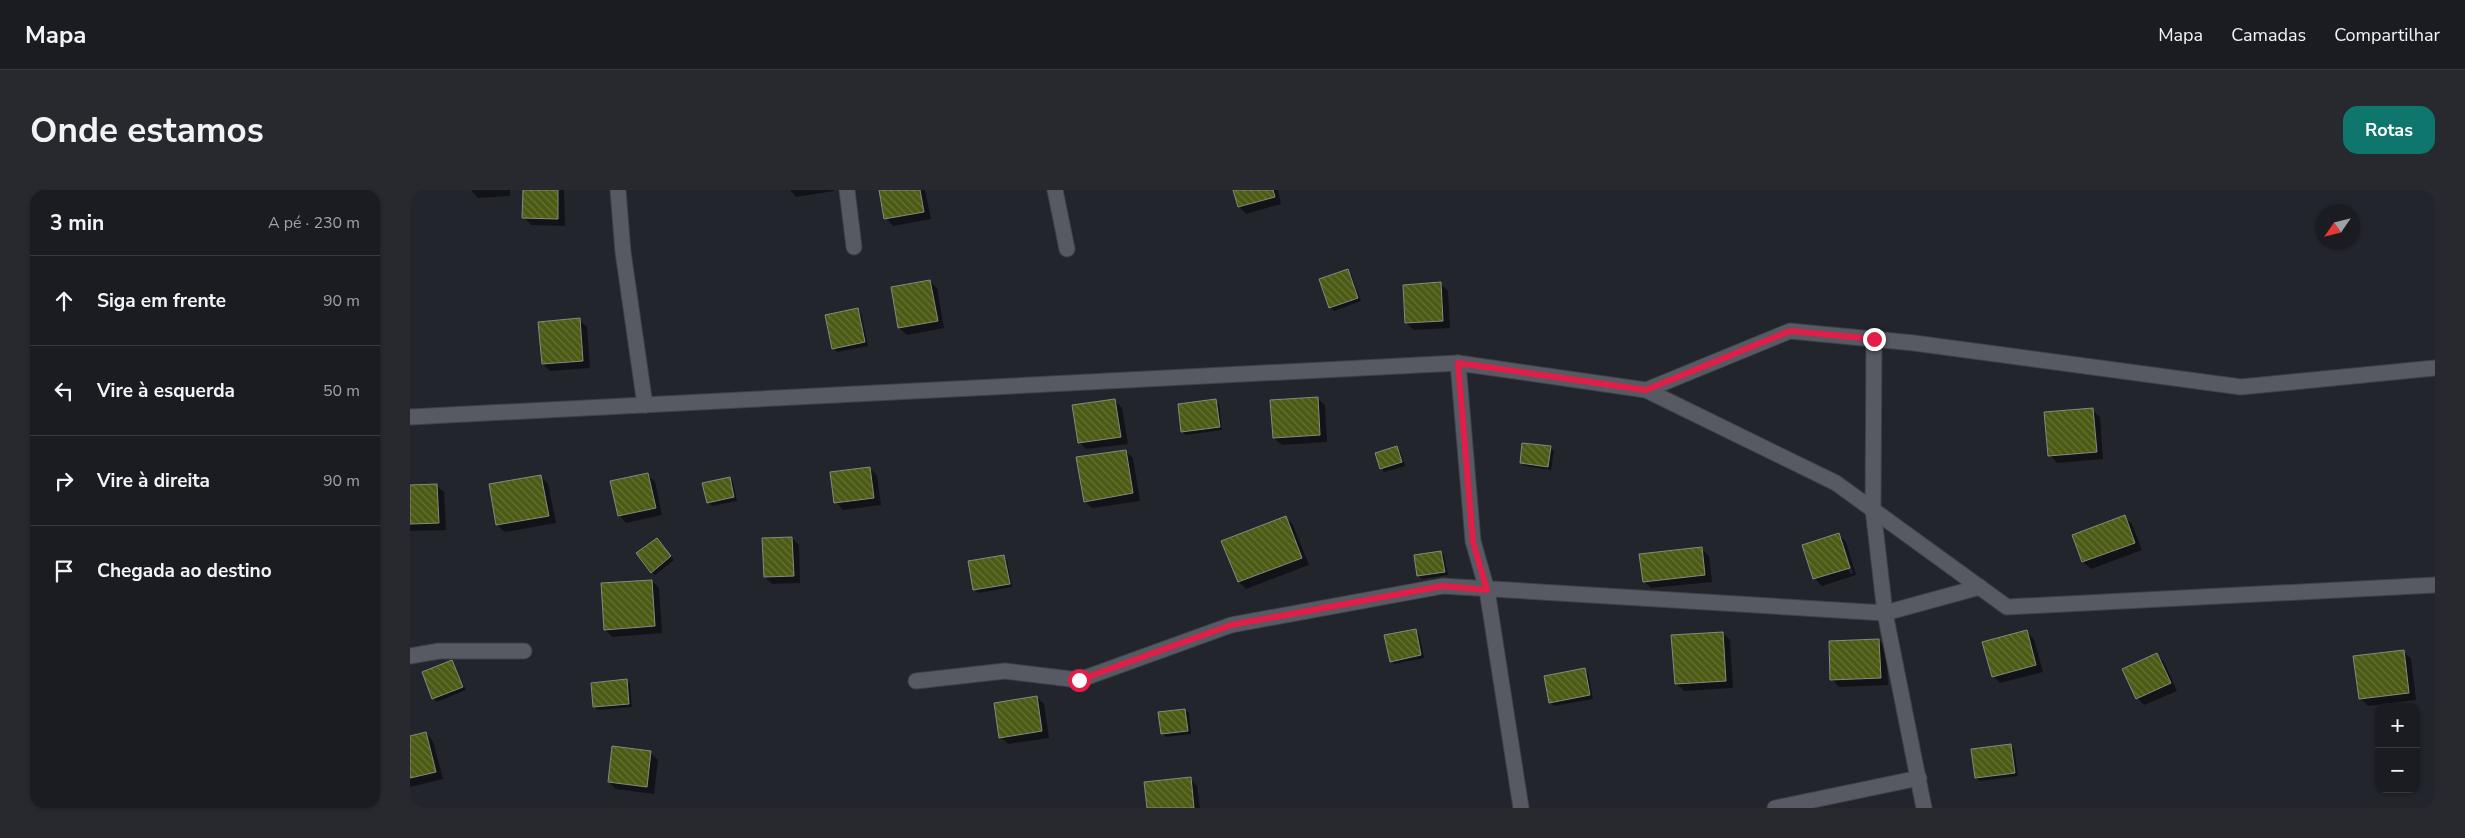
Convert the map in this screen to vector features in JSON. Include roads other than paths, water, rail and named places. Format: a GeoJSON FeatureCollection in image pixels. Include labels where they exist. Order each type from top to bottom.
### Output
{"type":"FeatureCollection","features":[{"type":"Feature","properties":{"kind":"street"},"geometry":{"type":"LineString","coordinates":[[618,190],[623,252],[645,405]]}},
{"type":"Feature","properties":{"kind":"street"},"geometry":{"type":"LineString","coordinates":[[847,190],[854,247]]}},
{"type":"Feature","properties":{"kind":"street"},"geometry":{"type":"LineString","coordinates":[[1055,190],[1067,249]]}},
{"type":"Feature","properties":{"kind":"street"},"geometry":{"type":"LineString","coordinates":[[1646,390],[1790,331],[1874,339],[2242,387],[2435,368]]}},
{"type":"Feature","properties":{"kind":"street"},"geometry":{"type":"LineString","coordinates":[[1874,339],[1872,509],[1885,613],[1924,808]]}},
{"type":"Feature","properties":{"kind":"street"},"geometry":{"type":"LineString","coordinates":[[1458,363],[1473,542],[1487,590],[1521,808]]}},
{"type":"Feature","properties":{"kind":"street"},"geometry":{"type":"LineString","coordinates":[[410,417],[1458,363],[1646,390],[1836,483],[2007,607],[2435,585]]}},
{"type":"Feature","properties":{"kind":"street"},"geometry":{"type":"LineString","coordinates":[[916,681],[1005,671],[1079,680],[1231,625],[1443,586],[1885,613],[1980,588]]}},
{"type":"Feature","properties":{"kind":"street"},"geometry":{"type":"LineString","coordinates":[[410,656],[439,651],[524,651]]}},
{"type":"Feature","properties":{"kind":"street"},"geometry":{"type":"LineString","coordinates":[[1775,808],[1919,778]]}}]}
